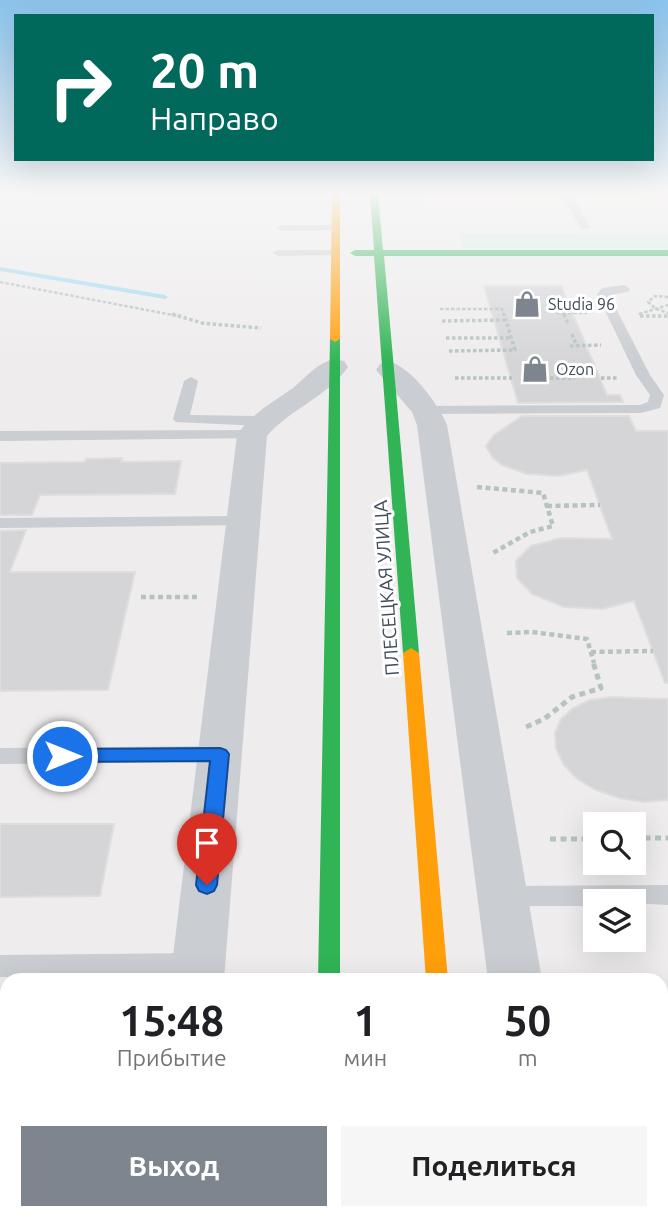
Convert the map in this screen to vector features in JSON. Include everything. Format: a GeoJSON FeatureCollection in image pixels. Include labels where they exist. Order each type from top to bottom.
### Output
{"type":"FeatureCollection","features":[{"type":"Feature","properties":{"kind":"main road"},"geometry":{"type":"LineString","coordinates":[[329,973],[335,253],[668,253]]}},
{"type":"Feature","properties":{"kind":"main road","name":"ПЛЕСЕЦКАЯ УЛИЦА"},"geometry":{"type":"LineString","coordinates":[[381,253],[436,973]]}},
{"type":"Feature","properties":{"kind":"street"},"geometry":{"type":"LineString","coordinates":[[198,972],[243,521],[258,428],[334,367]]}},
{"type":"Feature","properties":{"kind":"street"},"geometry":{"type":"LineString","coordinates":[[390,370],[426,410],[432,425],[514,973]]}},
{"type":"Feature","properties":{"kind":"lane"},"geometry":{"type":"LineString","coordinates":[[278,253],[335,253]]}},
{"type":"Feature","properties":{"kind":"lane"},"geometry":{"type":"LineString","coordinates":[[426,410],[641,409],[655,405],[657,395],[643,375],[603,294],[606,291],[624,289]]}},
{"type":"Feature","properties":{"kind":"lane"},"geometry":{"type":"LineString","coordinates":[[652,387],[668,379]]}},
{"type":"Feature","properties":{"kind":"lane"},"geometry":{"type":"LineString","coordinates":[[191,381],[181,419],[258,428]]}},
{"type":"Feature","properties":{"kind":"lane"},"geometry":{"type":"LineString","coordinates":[[0,436],[258,428]]}},
{"type":"Feature","properties":{"kind":"lane"},"geometry":{"type":"LineString","coordinates":[[0,523],[243,521]]}},
{"type":"Feature","properties":{"kind":"lane"},"geometry":{"type":"LineString","coordinates":[[0,756],[220,754]]}},
{"type":"Feature","properties":{"kind":"lane"},"geometry":{"type":"LineString","coordinates":[[502,896],[668,895]]}},
{"type":"Feature","properties":{"kind":"lane"},"geometry":{"type":"LineString","coordinates":[[0,965],[198,972]]}},
{"type":"Feature","properties":{"kind":"path"},"geometry":{"type":"LineString","coordinates":[[0,282],[157,310],[202,323],[261,328]]}},
{"type":"Feature","properties":{"kind":"path"},"geometry":{"type":"LineString","coordinates":[[668,297],[650,298],[648,302],[656,309],[668,313]]}},
{"type":"Feature","properties":{"kind":"path"},"geometry":{"type":"LineString","coordinates":[[632,316],[668,305]]}},
{"type":"Feature","properties":{"kind":"path"},"geometry":{"type":"LineString","coordinates":[[440,309],[502,309],[515,350],[449,351]]}},
{"type":"Feature","properties":{"kind":"path"},"geometry":{"type":"LineString","coordinates":[[557,313],[599,313]]}},
{"type":"Feature","properties":{"kind":"path"},"geometry":{"type":"LineString","coordinates":[[563,313],[568,324]]}},
{"type":"Feature","properties":{"kind":"path"},"geometry":{"type":"LineString","coordinates":[[442,321],[506,320]]}},
{"type":"Feature","properties":{"kind":"path"},"geometry":{"type":"LineString","coordinates":[[572,334],[577,345]]}},
{"type":"Feature","properties":{"kind":"path"},"geometry":{"type":"LineString","coordinates":[[446,338],[511,338]]}},
{"type":"Feature","properties":{"kind":"path"},"geometry":{"type":"LineString","coordinates":[[570,345],[602,345]]}},
{"type":"Feature","properties":{"kind":"path"},"geometry":{"type":"LineString","coordinates":[[455,378],[512,378]]}},
{"type":"Feature","properties":{"kind":"path"},"geometry":{"type":"LineString","coordinates":[[538,378],[575,378]]}},
{"type":"Feature","properties":{"kind":"path"},"geometry":{"type":"LineString","coordinates":[[477,487],[543,493],[553,526],[530,532],[491,554]]}},
{"type":"Feature","properties":{"kind":"path"},"geometry":{"type":"LineString","coordinates":[[547,506],[600,505]]}},
{"type":"Feature","properties":{"kind":"path"},"geometry":{"type":"LineString","coordinates":[[141,597],[204,597]]}},
{"type":"Feature","properties":{"kind":"path"},"geometry":{"type":"LineString","coordinates":[[507,632],[532,632],[587,639],[601,688],[569,698],[545,720],[526,727]]}},
{"type":"Feature","properties":{"kind":"path"},"geometry":{"type":"LineString","coordinates":[[591,652],[653,651]]}},
{"type":"Feature","properties":{"kind":"path"},"geometry":{"type":"LineString","coordinates":[[646,838],[668,838]]}},
{"type":"Feature","properties":{"kind":"path"},"geometry":{"type":"LineString","coordinates":[[550,839],[583,839]]}},
{"type":"Feature","properties":{"kind":"building"},"geometry":{"type":"Polygon","coordinates":[[[484,286],[561,286],[607,395],[620,395],[623,402],[518,403],[484,286]]]}},
{"type":"Feature","properties":{"kind":"building"},"geometry":{"type":"Polygon","coordinates":[[[522,416],[629,416],[636,431],[668,431],[668,683],[665,683],[634,601],[602,609],[564,607],[532,594],[517,578],[516,561],[531,546],[561,538],[612,539],[587,470],[559,476],[527,474],[502,465],[493,458],[486,446],[494,435],[522,416]]]}},
{"type":"Feature","properties":{"kind":"building"},"geometry":{"type":"Polygon","coordinates":[[[122,458],[121,462],[181,461],[175,494],[40,495],[32,515],[0,515],[0,463],[85,462],[86,459],[122,458]]]}},
{"type":"Feature","properties":{"kind":"building"},"geometry":{"type":"Polygon","coordinates":[[[26,530],[10,572],[135,572],[108,690],[0,691],[0,531],[26,530]]]}},
{"type":"Feature","properties":{"kind":"building"},"geometry":{"type":"Polygon","coordinates":[[[610,697],[668,699],[668,800],[644,802],[619,798],[596,790],[577,779],[563,764],[556,748],[555,733],[561,719],[573,708],[590,700],[610,697]]]}},
{"type":"Feature","properties":{"kind":"building"},"geometry":{"type":"Polygon","coordinates":[[[0,824],[114,824],[100,896],[0,897],[0,824]]]}},
{"type":"Feature","properties":{"kind":"waterway"},"geometry":{"type":"LineString","coordinates":[[0,269],[165,297]]}},
{"type":"Feature","properties":{"kind":"traffic: fast"},"geometry":{"type":"LineString","coordinates":[[379,251],[411,653]]}},
{"type":"Feature","properties":{"kind":"traffic: fast"},"geometry":{"type":"LineString","coordinates":[[355,253],[668,253]]}},
{"type":"Feature","properties":{"kind":"traffic: fast"},"geometry":{"type":"LineString","coordinates":[[329,973],[335,339]]}},
{"type":"Feature","properties":{"kind":"traffic: slow"},"geometry":{"type":"LineString","coordinates":[[335,339],[336,251]]}},
{"type":"Feature","properties":{"kind":"traffic: slow"},"geometry":{"type":"LineString","coordinates":[[411,653],[436,973]]}},
{"type":"Feature","properties":{"kind":"place","name":"Studia 96"},"geometry":{"type":"Point","coordinates":[527,304]}},
{"type":"Feature","properties":{"kind":"place","name":"Ozon"},"geometry":{"type":"Point","coordinates":[535,369]}},
{"type":"Feature","properties":{"kind":"route"},"geometry":{"type":"LineString","coordinates":[[62,756],[220,754],[207,885]]}}]}
